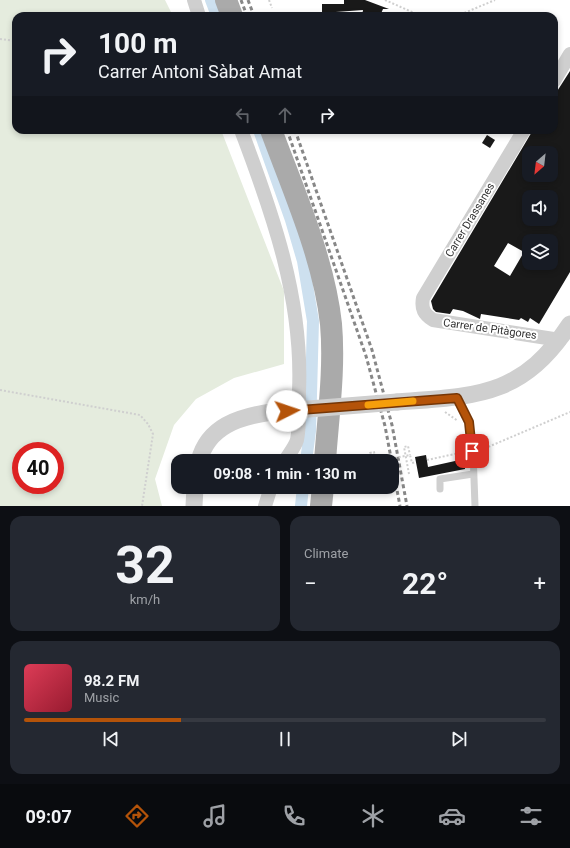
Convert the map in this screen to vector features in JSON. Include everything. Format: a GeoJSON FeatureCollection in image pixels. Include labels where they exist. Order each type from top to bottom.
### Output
{"type":"FeatureCollection","features":[{"type":"Feature","properties":{"kind":"main road"},"geometry":{"type":"LineString","coordinates":[[226,0],[230,12]]}},
{"type":"Feature","properties":{"kind":"main road"},"geometry":{"type":"LineString","coordinates":[[272,134],[316,254],[329,311],[331,350],[325,454]]}},
{"type":"Feature","properties":{"kind":"main road"},"geometry":{"type":"LineString","coordinates":[[321,506],[322,494]]}},
{"type":"Feature","properties":{"kind":"street"},"geometry":{"type":"LineString","coordinates":[[194,0],[198,12]]}},
{"type":"Feature","properties":{"kind":"street"},"geometry":{"type":"LineString","coordinates":[[558,74],[570,54]]}},
{"type":"Feature","properties":{"kind":"street"},"geometry":{"type":"LineString","coordinates":[[242,134],[282,249],[297,326],[300,363],[296,440],[289,454]]}},
{"type":"Feature","properties":{"kind":"street","name":"Carrer Drassanes"},"geometry":{"type":"LineString","coordinates":[[423,312],[423,298],[522,134]]}},
{"type":"Feature","properties":{"kind":"street","name":"Carrer de Pitàgores"},"geometry":{"type":"LineString","coordinates":[[423,312],[433,320],[442,323],[560,340]]}},
{"type":"Feature","properties":{"kind":"street"},"geometry":{"type":"LineString","coordinates":[[202,454],[210,438],[223,426],[242,418],[271,412],[457,398],[502,387],[525,374],[548,355],[570,324]]}},
{"type":"Feature","properties":{"kind":"street"},"geometry":{"type":"LineString","coordinates":[[194,506],[195,494]]}},
{"type":"Feature","properties":{"kind":"street"},"geometry":{"type":"LineString","coordinates":[[264,506],[268,494]]}},
{"type":"Feature","properties":{"kind":"lane"},"geometry":{"type":"LineString","coordinates":[[457,398],[469,422],[475,506]]}},
{"type":"Feature","properties":{"kind":"lane"},"geometry":{"type":"LineString","coordinates":[[440,489],[440,478],[473,474]]}},
{"type":"Feature","properties":{"kind":"path"},"geometry":{"type":"LineString","coordinates":[[269,0],[272,8]]}},
{"type":"Feature","properties":{"kind":"path"},"geometry":{"type":"LineString","coordinates":[[385,0],[412,12]]}},
{"type":"Feature","properties":{"kind":"path"},"geometry":{"type":"LineString","coordinates":[[466,12],[495,0]]}},
{"type":"Feature","properties":{"kind":"path"},"geometry":{"type":"LineString","coordinates":[[0,39],[12,40]]}},
{"type":"Feature","properties":{"kind":"path"},"geometry":{"type":"LineString","coordinates":[[0,390],[140,415],[148,424],[153,434],[142,506]]}},
{"type":"Feature","properties":{"kind":"path"},"geometry":{"type":"LineString","coordinates":[[438,410],[454,417],[460,425]]}},
{"type":"Feature","properties":{"kind":"path"},"geometry":{"type":"LineString","coordinates":[[480,450],[570,412]]}},
{"type":"Feature","properties":{"kind":"path"},"geometry":{"type":"LineString","coordinates":[[427,460],[465,451],[464,445]]}},
{"type":"Feature","properties":{"kind":"path"},"geometry":{"type":"LineString","coordinates":[[409,474],[404,446],[408,446],[412,463],[416,462]]}},
{"type":"Feature","properties":{"kind":"path"},"geometry":{"type":"LineString","coordinates":[[399,457],[410,455]]}},
{"type":"Feature","properties":{"kind":"shaded area"},"geometry":{"type":"Polygon","coordinates":[[[0,0],[165,0],[171,12],[12,12],[12,134],[223,134],[284,291],[284,364],[234,378],[196,399],[174,425],[155,479],[162,506],[0,506],[0,0]]]}},
{"type":"Feature","properties":{"kind":"building"},"geometry":{"type":"Polygon","coordinates":[[[344,0],[365,0],[389,9],[383,9],[382,12],[363,12],[363,10],[322,12],[322,4],[344,4],[344,0]]]}},
{"type":"Feature","properties":{"kind":"building"},"geometry":{"type":"Polygon","coordinates":[[[570,71],[570,272],[539,324],[530,318],[528,322],[521,318],[519,320],[481,314],[480,319],[463,311],[453,309],[450,314],[436,312],[433,309],[431,301],[522,148],[522,182],[558,182],[558,146],[523,146],[531,134],[558,134],[558,90],[570,71]]]}},
{"type":"Feature","properties":{"kind":"building"},"geometry":{"type":"Polygon","coordinates":[[[487,135],[495,140],[490,148],[482,143],[487,135]]]}},
{"type":"Feature","properties":{"kind":"building"},"geometry":{"type":"Polygon","coordinates":[[[426,455],[428,467],[464,459],[465,469],[419,478],[415,457],[426,455]]]}},
{"type":"Feature","properties":{"kind":"waterway"},"geometry":{"type":"LineString","coordinates":[[211,0],[216,12]]}},
{"type":"Feature","properties":{"kind":"waterway"},"geometry":{"type":"LineString","coordinates":[[260,134],[291,220],[303,261],[313,321],[310,431],[307,454]]}},
{"type":"Feature","properties":{"kind":"waterway"},"geometry":{"type":"LineString","coordinates":[[301,506],[302,494]]}},
{"type":"Feature","properties":{"kind":"railway"},"geometry":{"type":"LineString","coordinates":[[241,0],[246,12]]}},
{"type":"Feature","properties":{"kind":"railway"},"geometry":{"type":"LineString","coordinates":[[248,0],[252,12]]}},
{"type":"Feature","properties":{"kind":"railway"},"geometry":{"type":"LineString","coordinates":[[288,134],[366,356],[385,426],[400,506]]}},
{"type":"Feature","properties":{"kind":"railway"},"geometry":{"type":"LineString","coordinates":[[296,134],[372,350],[392,425],[407,506]]}},
{"type":"Feature","properties":{"kind":"slow traffic"},"geometry":{"type":"LineString","coordinates":[[368,405],[413,401]]}},
{"type":"Feature","properties":{"kind":"route"},"geometry":{"type":"LineString","coordinates":[[287,411],[457,398],[469,422],[472,451]]}}]}
